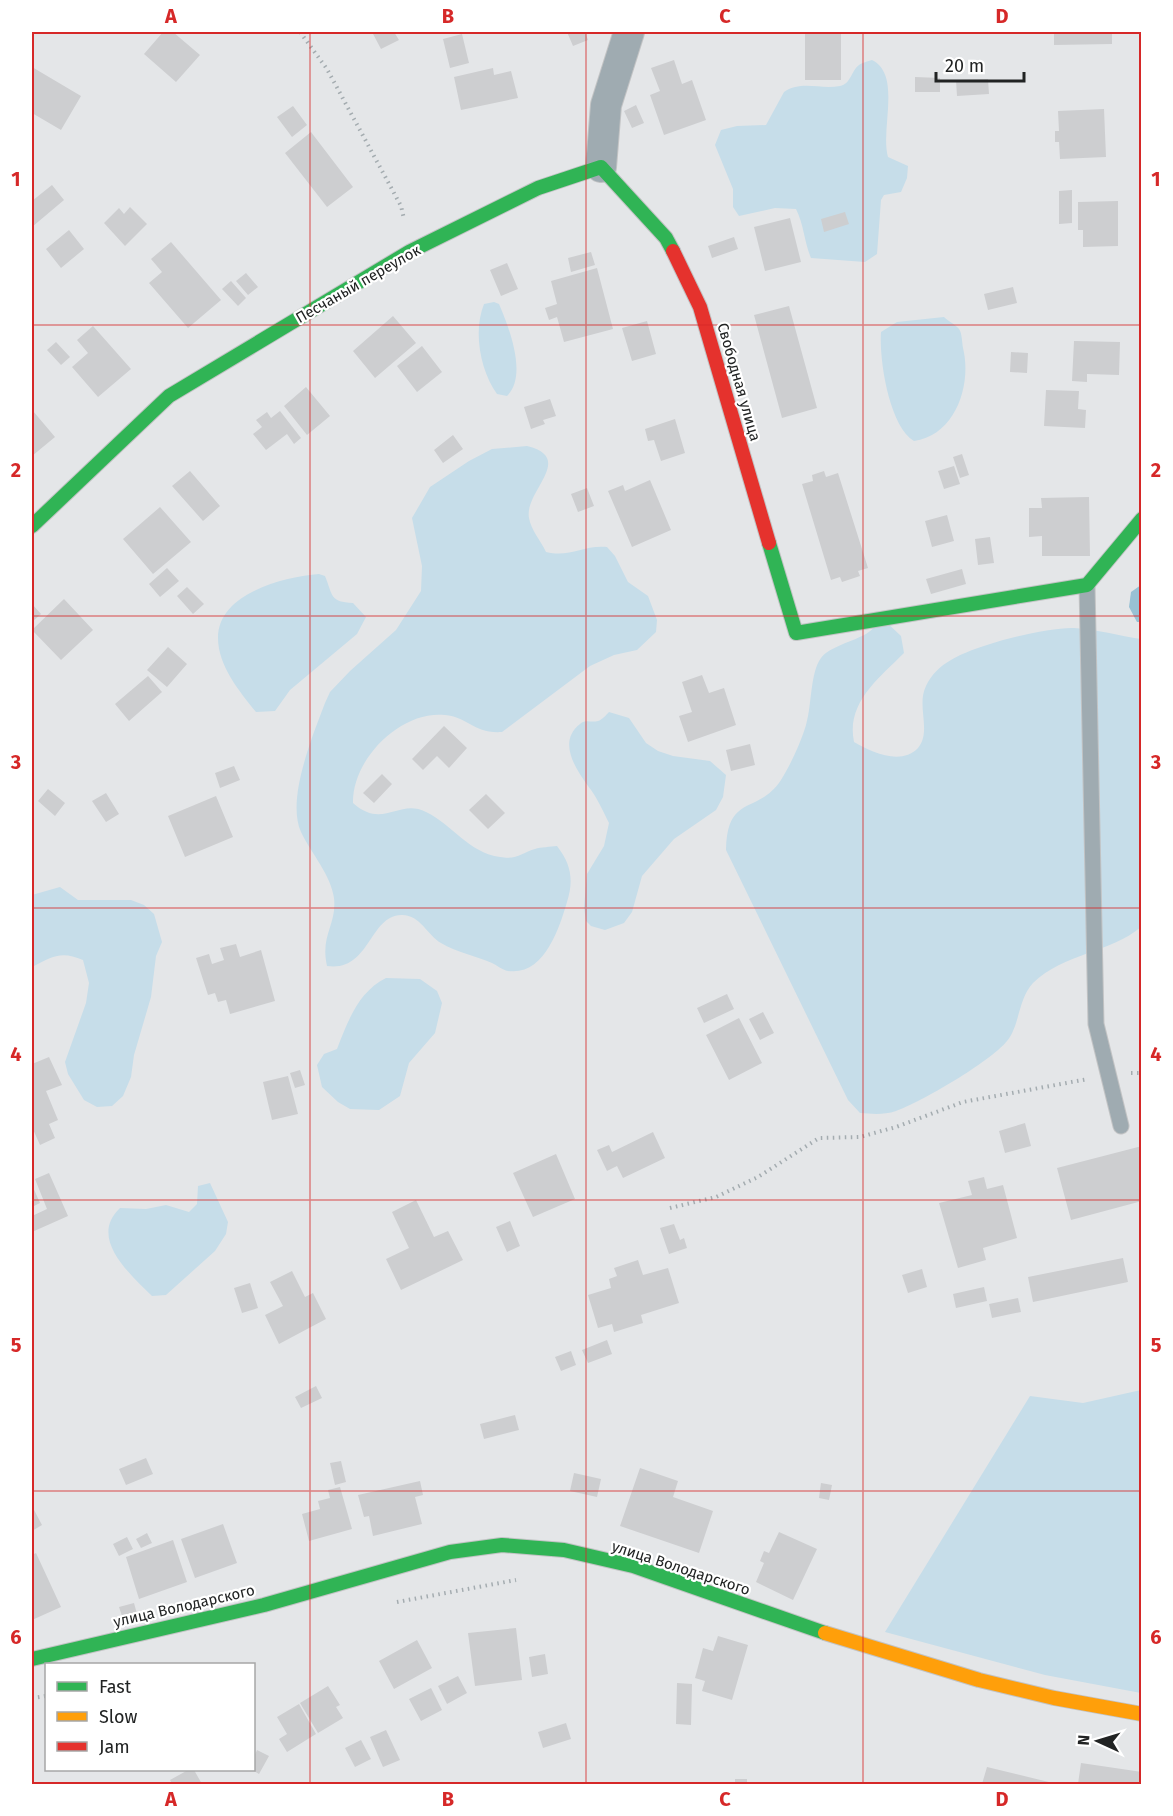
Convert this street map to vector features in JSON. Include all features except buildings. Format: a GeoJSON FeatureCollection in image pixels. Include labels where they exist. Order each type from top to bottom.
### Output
{"type":"FeatureCollection","features":[{"type":"Feature","properties":{"kind":"street"},"geometry":{"type":"LineString","coordinates":[[601,167],[606,105],[629,32]]}},
{"type":"Feature","properties":{"kind":"street","name":"Песчаный переулок"},"geometry":{"type":"LineString","coordinates":[[32,526],[169,396],[409,252],[538,188],[601,167]]}},
{"type":"Feature","properties":{"kind":"street","name":"Свободная улица"},"geometry":{"type":"LineString","coordinates":[[601,167],[666,238],[700,307],[795,633],[1087,585]]}},
{"type":"Feature","properties":{"kind":"street"},"geometry":{"type":"LineString","coordinates":[[1087,585],[1142,519]]}},
{"type":"Feature","properties":{"kind":"street","name":"улица Володарского"},"geometry":{"type":"LineString","coordinates":[[32,1659],[264,1605],[450,1552],[502,1545],[564,1550],[633,1566],[791,1622],[978,1680],[1054,1698],[1142,1714]]}},
{"type":"Feature","properties":{"kind":"lane"},"geometry":{"type":"LineString","coordinates":[[1087,585],[1096,1024],[1121,1126]]}},
{"type":"Feature","properties":{"kind":"path"},"geometry":{"type":"LineString","coordinates":[[300,32],[327,69],[401,206],[409,252]]}},
{"type":"Feature","properties":{"kind":"path"},"geometry":{"type":"LineString","coordinates":[[670,1208],[716,1197],[758,1177],[819,1138],[860,1137],[896,1127],[963,1102],[1108,1075],[1142,1073]]}},
{"type":"Feature","properties":{"kind":"path"},"geometry":{"type":"LineString","coordinates":[[393,1603],[519,1579]]}},
{"type":"Feature","properties":{"kind":"shaded area"},"geometry":{"type":"Polygon","coordinates":[[[872,60],[881,67],[888,90],[886,145],[888,157],[908,166],[907,178],[901,192],[884,195],[881,200],[877,254],[865,262],[811,258],[796,209],[775,208],[739,216],[733,207],[733,189],[715,145],[721,130],[737,126],[766,125],[784,92],[791,88],[844,85],[859,65],[872,60]]]}},
{"type":"Feature","properties":{"kind":"shaded area"},"geometry":{"type":"Polygon","coordinates":[[[494,302],[499,304],[515,351],[516,376],[507,396],[497,394],[491,384],[480,350],[479,326],[484,304],[494,302]]]}},
{"type":"Feature","properties":{"kind":"shaded area"},"geometry":{"type":"Polygon","coordinates":[[[944,317],[961,333],[965,362],[963,392],[958,406],[941,429],[929,437],[914,441],[905,433],[898,421],[887,391],[881,332],[897,322],[944,317]]]}},
{"type":"Feature","properties":{"kind":"shaded area"},"geometry":{"type":"Polygon","coordinates":[[[527,446],[541,451],[547,459],[548,467],[529,508],[530,522],[546,552],[569,553],[607,547],[615,556],[628,582],[648,596],[657,620],[656,632],[637,650],[614,655],[590,666],[502,732],[478,728],[453,716],[445,715],[412,720],[396,729],[370,755],[361,770],[355,786],[353,803],[373,814],[407,808],[426,812],[479,850],[500,857],[515,857],[537,848],[557,846],[568,866],[571,879],[569,894],[559,925],[548,948],[540,958],[521,971],[508,971],[447,946],[436,939],[418,921],[401,915],[390,918],[382,924],[361,953],[352,961],[341,966],[327,966],[325,955],[333,916],[334,898],[329,881],[301,832],[297,818],[299,785],[303,767],[325,703],[330,692],[350,671],[396,630],[421,591],[422,566],[412,518],[430,487],[492,449],[527,446]]]}},
{"type":"Feature","properties":{"kind":"shaded area"},"geometry":{"type":"Polygon","coordinates":[[[319,574],[325,576],[333,597],[340,601],[353,603],[366,617],[357,634],[290,690],[275,711],[256,712],[231,678],[222,659],[218,638],[221,622],[229,609],[255,590],[288,579],[319,574]]]}},
{"type":"Feature","properties":{"kind":"shaded area"},"geometry":{"type":"Polygon","coordinates":[[[883,619],[901,636],[904,653],[875,682],[859,704],[853,728],[854,742],[877,753],[895,757],[911,753],[918,748],[924,734],[922,702],[926,686],[940,668],[962,654],[1011,638],[1062,628],[1091,630],[1141,639],[1141,927],[1129,936],[1059,965],[1033,983],[1024,997],[1011,1035],[986,1060],[907,1106],[892,1112],[874,1114],[860,1113],[848,1100],[726,850],[732,820],[738,812],[772,791],[792,760],[806,725],[815,672],[821,658],[836,647],[866,634],[883,619]]]}},
{"type":"Feature","properties":{"kind":"shaded area"},"geometry":{"type":"Polygon","coordinates":[[[609,712],[629,718],[646,743],[658,751],[673,756],[710,761],[726,775],[723,797],[716,810],[674,839],[642,876],[632,912],[624,923],[605,930],[591,926],[586,921],[584,907],[587,874],[604,846],[609,823],[597,799],[574,764],[569,747],[573,731],[580,724],[599,720],[609,712]]]}},
{"type":"Feature","properties":{"kind":"shaded area"},"geometry":{"type":"Polygon","coordinates":[[[60,887],[78,900],[131,900],[144,905],[154,914],[162,942],[156,956],[151,997],[134,1055],[131,1077],[123,1096],[112,1106],[97,1107],[84,1100],[68,1074],[65,1062],[86,1003],[89,983],[83,960],[62,955],[32,967],[32,895],[60,887]]]}},
{"type":"Feature","properties":{"kind":"shaded area"},"geometry":{"type":"Polygon","coordinates":[[[386,978],[420,979],[437,991],[442,1003],[435,1033],[409,1063],[400,1096],[379,1110],[350,1109],[338,1102],[322,1087],[317,1065],[324,1054],[337,1049],[361,999],[376,984],[386,978]]]}},
{"type":"Feature","properties":{"kind":"shaded area"},"geometry":{"type":"Polygon","coordinates":[[[210,1183],[228,1222],[226,1234],[215,1251],[166,1295],[152,1296],[116,1255],[110,1243],[108,1231],[111,1219],[120,1208],[146,1209],[166,1205],[189,1212],[197,1204],[198,1186],[210,1183]]]}},
{"type":"Feature","properties":{"kind":"shaded area"},"geometry":{"type":"Polygon","coordinates":[[[1141,1390],[1141,1693],[1045,1675],[885,1632],[1030,1396],[1083,1403],[1141,1390]]]}},
{"type":"Feature","properties":{"kind":"water"},"geometry":{"type":"Polygon","coordinates":[[[1141,585],[1141,622],[1137,622],[1129,607],[1131,592],[1141,585]]]}},
{"type":"Feature","properties":{"kind":"traffic: fast"},"geometry":{"type":"LineString","coordinates":[[32,526],[169,396],[409,252],[538,188],[601,167],[666,238],[673,251]]}},
{"type":"Feature","properties":{"kind":"traffic: fast"},"geometry":{"type":"LineString","coordinates":[[769,543],[796,633],[1087,585],[1142,519]]}},
{"type":"Feature","properties":{"kind":"traffic: fast"},"geometry":{"type":"LineString","coordinates":[[32,1659],[264,1605],[450,1552],[502,1545],[564,1550],[633,1566],[825,1633]]}},
{"type":"Feature","properties":{"kind":"traffic: slow"},"geometry":{"type":"LineString","coordinates":[[825,1633],[979,1680],[1054,1698],[1142,1714]]}},
{"type":"Feature","properties":{"kind":"traffic: jam"},"geometry":{"type":"LineString","coordinates":[[673,251],[700,307],[769,543]]}}]}
